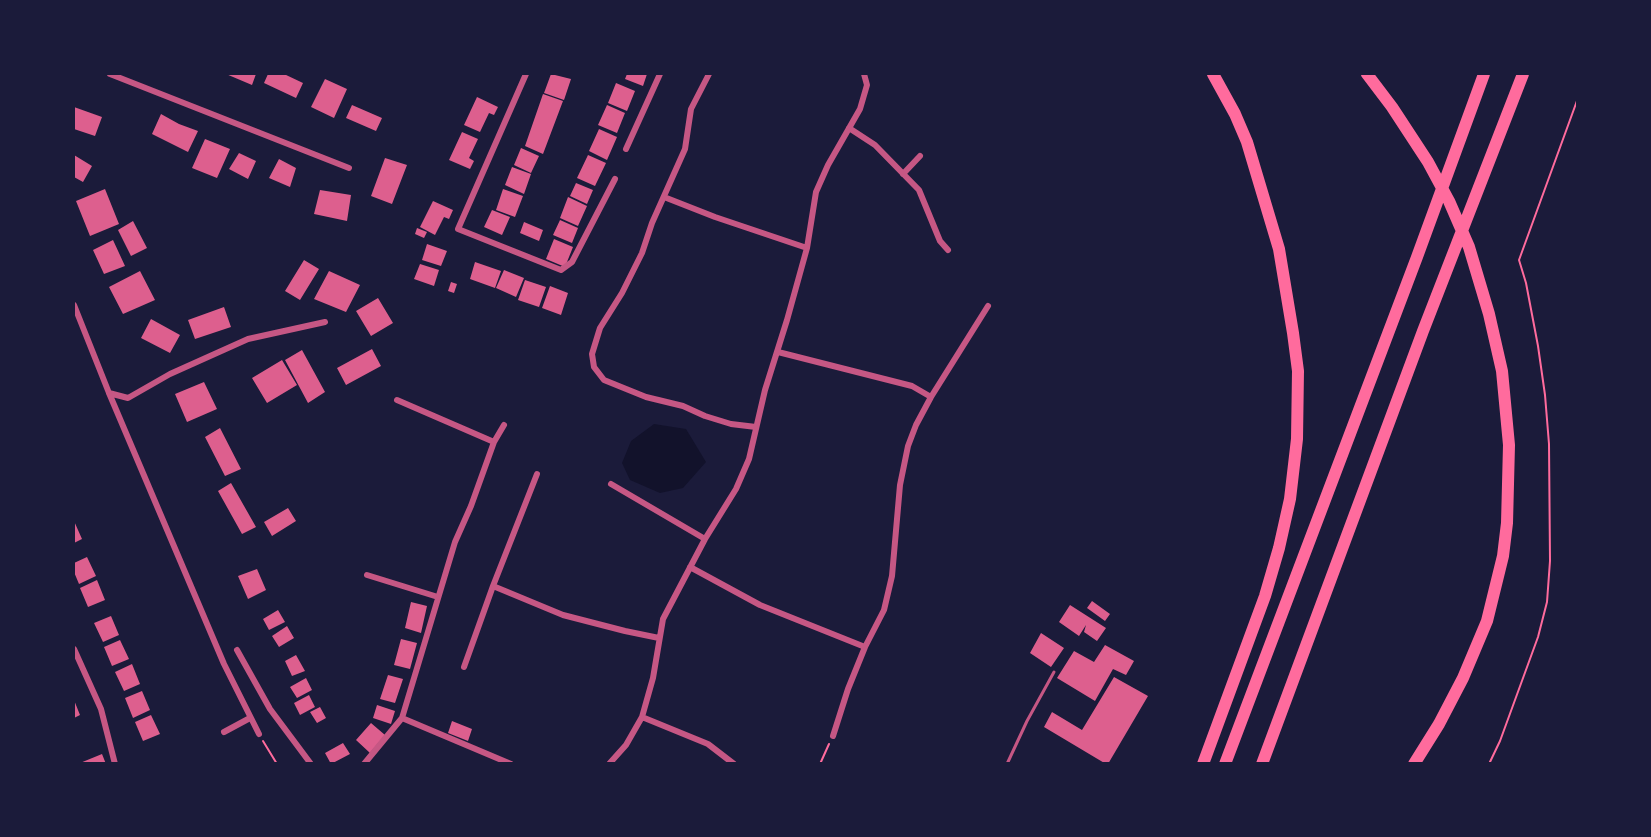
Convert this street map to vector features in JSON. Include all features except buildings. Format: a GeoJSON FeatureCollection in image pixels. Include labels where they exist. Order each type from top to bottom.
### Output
{"type":"FeatureCollection","features":[{"type":"Feature","properties":{"kind":"highway"},"geometry":{"type":"LineString","coordinates":[[1203,764],[1265,596],[1279,548],[1290,499],[1297,439],[1298,371],[1279,249],[1246,142],[1235,114],[1213,74]]}},
{"type":"Feature","properties":{"kind":"highway"},"geometry":{"type":"LineString","coordinates":[[1367,74],[1428,162],[1449,201],[1469,247],[1489,314],[1502,370],[1509,445],[1507,523],[1501,565],[1487,621],[1464,678],[1414,764]]}},
{"type":"Feature","properties":{"kind":"highway"},"geometry":{"type":"LineString","coordinates":[[1225,764],[1484,74]]}},
{"type":"Feature","properties":{"kind":"highway"},"geometry":{"type":"LineString","coordinates":[[1262,764],[1442,281],[1523,74]]}},
{"type":"Feature","properties":{"kind":"street"},"geometry":{"type":"LineString","coordinates":[[110,74],[349,168]]}},
{"type":"Feature","properties":{"kind":"street"},"geometry":{"type":"LineString","coordinates":[[526,74],[458,229],[561,270],[572,262],[615,179]]}},
{"type":"Feature","properties":{"kind":"street"},"geometry":{"type":"LineString","coordinates":[[626,149],[660,74]]}},
{"type":"Feature","properties":{"kind":"street"},"geometry":{"type":"LineString","coordinates":[[709,74],[691,109],[685,149],[652,223],[642,253],[600,328],[592,354],[594,368],[604,380],[646,397],[683,406],[722,422],[756,427]]}},
{"type":"Feature","properties":{"kind":"street"},"geometry":{"type":"LineString","coordinates":[[609,764],[626,745],[642,717],[653,678],[663,619],[705,539],[736,489],[748,459],[765,390],[807,248],[816,192],[860,109],[867,85],[864,74]]}},
{"type":"Feature","properties":{"kind":"street"},"geometry":{"type":"LineString","coordinates":[[849,128],[875,145],[919,190],[940,241],[948,250]]}},
{"type":"Feature","properties":{"kind":"street"},"geometry":{"type":"LineString","coordinates":[[903,174],[920,156]]}},
{"type":"Feature","properties":{"kind":"street"},"geometry":{"type":"LineString","coordinates":[[664,197],[715,218],[807,248]]}},
{"type":"Feature","properties":{"kind":"street"},"geometry":{"type":"LineString","coordinates":[[74,304],[109,393],[224,664],[259,734]]}},
{"type":"Feature","properties":{"kind":"street"},"geometry":{"type":"LineString","coordinates":[[833,736],[865,647],[884,610],[892,576],[900,485],[908,446],[931,397],[988,306]]}},
{"type":"Feature","properties":{"kind":"street"},"geometry":{"type":"LineString","coordinates":[[109,393],[128,398],[170,374],[248,339],[325,322]]}},
{"type":"Feature","properties":{"kind":"street"},"geometry":{"type":"LineString","coordinates":[[778,352],[912,386],[931,397]]}},
{"type":"Feature","properties":{"kind":"street"},"geometry":{"type":"LineString","coordinates":[[397,400],[494,442]]}},
{"type":"Feature","properties":{"kind":"street"},"geometry":{"type":"LineString","coordinates":[[364,764],[402,718],[456,542],[494,442],[504,425]]}},
{"type":"Feature","properties":{"kind":"street"},"geometry":{"type":"LineString","coordinates":[[464,667],[492,586],[537,474]]}},
{"type":"Feature","properties":{"kind":"street"},"geometry":{"type":"LineString","coordinates":[[611,484],[705,539]]}},
{"type":"Feature","properties":{"kind":"street"},"geometry":{"type":"LineString","coordinates":[[690,567],[760,605],[865,647]]}},
{"type":"Feature","properties":{"kind":"street"},"geometry":{"type":"LineString","coordinates":[[367,575],[438,597]]}},
{"type":"Feature","properties":{"kind":"street"},"geometry":{"type":"LineString","coordinates":[[492,586],[563,615],[659,638]]}},
{"type":"Feature","properties":{"kind":"street"},"geometry":{"type":"LineString","coordinates":[[74,649],[101,709],[115,764]]}},
{"type":"Feature","properties":{"kind":"street"},"geometry":{"type":"LineString","coordinates":[[237,650],[270,709],[311,764]]}},
{"type":"Feature","properties":{"kind":"street"},"geometry":{"type":"LineString","coordinates":[[642,717],[708,744],[734,764]]}},
{"type":"Feature","properties":{"kind":"street"},"geometry":{"type":"LineString","coordinates":[[224,732],[250,718]]}},
{"type":"Feature","properties":{"kind":"street"},"geometry":{"type":"LineString","coordinates":[[402,718],[511,764]]}},
{"type":"Feature","properties":{"kind":"lane"},"geometry":{"type":"LineString","coordinates":[[1007,764],[1054,672]]}},
{"type":"Feature","properties":{"kind":"path"},"geometry":{"type":"LineString","coordinates":[[1489,764],[1500,741],[1538,638],[1547,602],[1549,572],[1550,454],[1545,395],[1526,283],[1519,260],[1578,98]]}},
{"type":"Feature","properties":{"kind":"path"},"geometry":{"type":"LineString","coordinates":[[259,734],[277,764]]}},
{"type":"Feature","properties":{"kind":"path"},"geometry":{"type":"LineString","coordinates":[[820,764],[833,736]]}},
{"type":"Feature","properties":{"kind":"shaded area"},"geometry":{"type":"Polygon","coordinates":[[[654,424],[686,429],[706,462],[683,488],[660,493],[630,480],[622,463],[631,441],[654,424]]]}}]}
